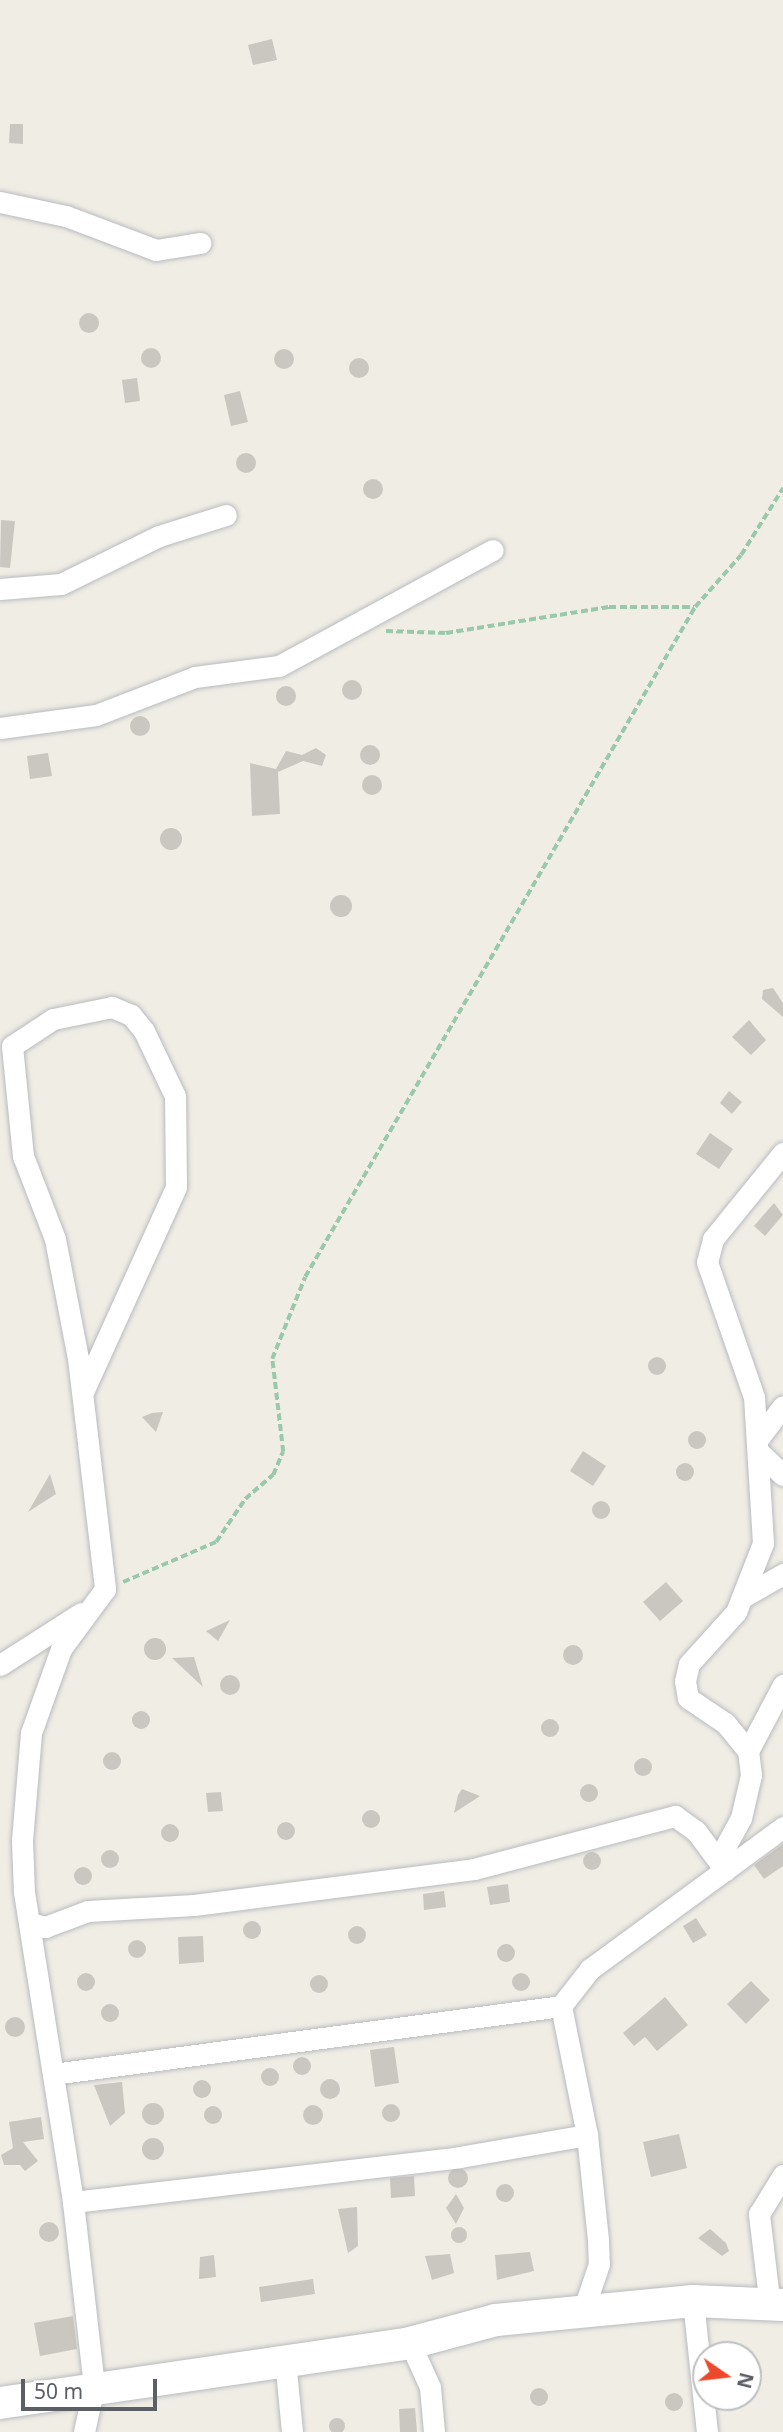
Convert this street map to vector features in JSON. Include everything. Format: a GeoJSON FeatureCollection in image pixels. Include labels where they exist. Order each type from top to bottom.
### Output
{"type":"FeatureCollection","features":[{"type":"Feature","properties":{"kind":"main road"},"geometry":{"type":"LineString","coordinates":[[0,2403],[94,2386],[410,2343],[496,2320],[772,2294]]}},
{"type":"Feature","properties":{"kind":"street"},"geometry":{"type":"LineString","coordinates":[[0,202],[66,216],[156,250],[200,243]]}},
{"type":"Feature","properties":{"kind":"street"},"geometry":{"type":"LineString","coordinates":[[0,589],[61,584],[159,536],[226,515]]}},
{"type":"Feature","properties":{"kind":"street"},"geometry":{"type":"LineString","coordinates":[[0,728],[96,715],[195,677],[279,666],[493,550]]}},
{"type":"Feature","properties":{"kind":"street"},"geometry":{"type":"LineString","coordinates":[[83,1392],[176,1187],[175,1096],[144,1031],[131,1015],[112,1007],[53,1019],[12,1046],[23,1156],[55,1239],[83,1392],[105,1589],[61,1648],[30,1732],[22,1840],[30,1923],[73,2202],[94,2386],[84,2432]]}},
{"type":"Feature","properties":{"kind":"street"},"geometry":{"type":"LineString","coordinates":[[722,1865],[741,1818],[751,1775],[748,1751],[725,1723],[688,1698],[685,1681],[689,1664],[743,1597],[763,1543],[758,1445],[744,1357],[707,1262],[713,1239],[783,1153]]}},
{"type":"Feature","properties":{"kind":"street"},"geometry":{"type":"LineString","coordinates":[[758,1445],[783,1406]]}},
{"type":"Feature","properties":{"kind":"street"},"geometry":{"type":"LineString","coordinates":[[758,1445],[783,1475]]}},
{"type":"Feature","properties":{"kind":"street"},"geometry":{"type":"LineString","coordinates":[[743,1597],[783,1574]]}},
{"type":"Feature","properties":{"kind":"street"},"geometry":{"type":"LineString","coordinates":[[0,1665],[90,1606]]}},
{"type":"Feature","properties":{"kind":"street"},"geometry":{"type":"LineString","coordinates":[[748,1751],[783,1685]]}},
{"type":"Feature","properties":{"kind":"street"},"geometry":{"type":"LineString","coordinates":[[30,1923],[46,1927],[88,1911],[194,1905],[474,1869],[675,1816],[722,1865]]}},
{"type":"Feature","properties":{"kind":"street"},"geometry":{"type":"LineString","coordinates":[[53,2074],[561,2006],[590,1969],[722,1865],[783,1827]]}},
{"type":"Feature","properties":{"kind":"street"},"geometry":{"type":"LineString","coordinates":[[561,2006],[587,2135],[599,2264],[583,2311]]}},
{"type":"Feature","properties":{"kind":"street"},"geometry":{"type":"LineString","coordinates":[[73,2202],[458,2157],[587,2135]]}},
{"type":"Feature","properties":{"kind":"street"},"geometry":{"type":"LineString","coordinates":[[772,2294],[759,2214],[783,2175]]}},
{"type":"Feature","properties":{"kind":"street"},"geometry":{"type":"LineString","coordinates":[[693,2301],[707,2432]]}},
{"type":"Feature","properties":{"kind":"street"},"geometry":{"type":"LineString","coordinates":[[410,2343],[430,2387],[433,2432]]}},
{"type":"Feature","properties":{"kind":"street"},"geometry":{"type":"LineString","coordinates":[[285,2360],[292,2432]]}},
{"type":"Feature","properties":{"kind":"path"},"geometry":{"type":"LineString","coordinates":[[105,1589],[216,1542],[245,1499],[273,1475],[283,1452],[272,1359],[305,1277],[695,607],[741,555],[783,488]]}},
{"type":"Feature","properties":{"kind":"path"},"geometry":{"type":"LineString","coordinates":[[357,623],[415,634],[609,607],[695,607]]}},
{"type":"Feature","properties":{"kind":"building"},"geometry":{"type":"Polygon","coordinates":[[[272,39],[277,60],[253,65],[248,45],[272,39]]]}},
{"type":"Feature","properties":{"kind":"building"},"geometry":{"type":"Polygon","coordinates":[[[10,124],[23,124],[23,144],[9,143],[10,124]]]}},
{"type":"Feature","properties":{"kind":"building"},"geometry":{"type":"Polygon","coordinates":[[[89,313],[96,316],[99,323],[96,330],[89,333],[82,330],[79,323],[82,316],[89,313]]]}},
{"type":"Feature","properties":{"kind":"building"},"geometry":{"type":"Polygon","coordinates":[[[151,348],[158,351],[161,358],[158,365],[151,368],[144,365],[141,358],[144,351],[151,348]]]}},
{"type":"Feature","properties":{"kind":"building"},"geometry":{"type":"Polygon","coordinates":[[[284,349],[291,352],[294,359],[291,366],[284,369],[277,366],[274,359],[277,352],[284,349]]]}},
{"type":"Feature","properties":{"kind":"building"},"geometry":{"type":"Polygon","coordinates":[[[359,358],[366,361],[369,368],[366,375],[359,378],[352,375],[349,368],[352,361],[359,358]]]}},
{"type":"Feature","properties":{"kind":"building"},"geometry":{"type":"Polygon","coordinates":[[[137,378],[140,401],[125,403],[122,380],[137,378]]]}},
{"type":"Feature","properties":{"kind":"building"},"geometry":{"type":"Polygon","coordinates":[[[240,391],[248,422],[231,426],[224,395],[240,391]]]}},
{"type":"Feature","properties":{"kind":"building"},"geometry":{"type":"Polygon","coordinates":[[[246,453],[253,456],[256,463],[253,470],[246,473],[239,470],[236,463],[239,456],[246,453]]]}},
{"type":"Feature","properties":{"kind":"building"},"geometry":{"type":"Polygon","coordinates":[[[373,479],[380,482],[383,489],[380,496],[373,499],[366,496],[363,489],[366,482],[373,479]]]}},
{"type":"Feature","properties":{"kind":"building"},"geometry":{"type":"Polygon","coordinates":[[[1,520],[15,521],[10,568],[0,567],[1,520]]]}},
{"type":"Feature","properties":{"kind":"building"},"geometry":{"type":"Polygon","coordinates":[[[352,680],[359,683],[362,690],[359,697],[352,700],[345,697],[342,690],[345,683],[352,680]]]}},
{"type":"Feature","properties":{"kind":"building"},"geometry":{"type":"Polygon","coordinates":[[[286,686],[293,689],[296,696],[293,703],[286,706],[279,703],[276,696],[279,689],[286,686]]]}},
{"type":"Feature","properties":{"kind":"building"},"geometry":{"type":"Polygon","coordinates":[[[140,716],[147,719],[150,726],[147,733],[140,736],[133,733],[130,726],[133,719],[140,716]]]}},
{"type":"Feature","properties":{"kind":"building"},"geometry":{"type":"Polygon","coordinates":[[[370,745],[377,748],[380,755],[377,762],[370,765],[363,762],[360,755],[363,748],[370,745]]]}},
{"type":"Feature","properties":{"kind":"building"},"geometry":{"type":"Polygon","coordinates":[[[316,748],[326,755],[322,766],[303,761],[278,772],[280,814],[252,816],[250,763],[276,769],[286,751],[302,755],[316,748]]]}},
{"type":"Feature","properties":{"kind":"building"},"geometry":{"type":"Polygon","coordinates":[[[48,753],[52,776],[30,779],[27,756],[48,753]]]}},
{"type":"Feature","properties":{"kind":"building"},"geometry":{"type":"Polygon","coordinates":[[[372,775],[379,778],[382,785],[379,792],[372,795],[365,792],[362,785],[365,778],[372,775]]]}},
{"type":"Feature","properties":{"kind":"building"},"geometry":{"type":"Polygon","coordinates":[[[171,828],[179,831],[182,839],[179,847],[171,850],[163,847],[160,839],[163,831],[171,828]]]}},
{"type":"Feature","properties":{"kind":"building"},"geometry":{"type":"Polygon","coordinates":[[[341,895],[349,898],[352,906],[349,914],[341,917],[333,914],[330,906],[333,898],[341,895]]]}},
{"type":"Feature","properties":{"kind":"building"},"geometry":{"type":"Polygon","coordinates":[[[773,988],[783,1003],[783,1017],[762,999],[763,990],[773,988]]]}},
{"type":"Feature","properties":{"kind":"building"},"geometry":{"type":"Polygon","coordinates":[[[749,1020],[766,1040],[751,1055],[732,1037],[749,1020]]]}},
{"type":"Feature","properties":{"kind":"building"},"geometry":{"type":"Polygon","coordinates":[[[729,1091],[742,1102],[732,1114],[720,1103],[729,1091]]]}},
{"type":"Feature","properties":{"kind":"building"},"geometry":{"type":"Polygon","coordinates":[[[710,1133],[733,1149],[719,1169],[696,1154],[710,1133]]]}},
{"type":"Feature","properties":{"kind":"building"},"geometry":{"type":"Polygon","coordinates":[[[774,1203],[783,1215],[765,1236],[754,1226],[774,1203]]]}},
{"type":"Feature","properties":{"kind":"building"},"geometry":{"type":"Polygon","coordinates":[[[657,1357],[663,1360],[666,1366],[663,1372],[657,1375],[651,1372],[648,1366],[651,1360],[657,1357]]]}},
{"type":"Feature","properties":{"kind":"building"},"geometry":{"type":"Polygon","coordinates":[[[163,1412],[156,1432],[142,1417],[152,1413],[163,1412]]]}},
{"type":"Feature","properties":{"kind":"building"},"geometry":{"type":"Polygon","coordinates":[[[693,1431],[701,1431],[706,1440],[704,1447],[693,1449],[688,1444],[688,1436],[693,1431]]]}},
{"type":"Feature","properties":{"kind":"building"},"geometry":{"type":"Polygon","coordinates":[[[583,1451],[606,1466],[593,1486],[570,1471],[583,1451]]]}},
{"type":"Feature","properties":{"kind":"building"},"geometry":{"type":"Polygon","coordinates":[[[681,1463],[689,1463],[694,1472],[692,1479],[681,1481],[676,1476],[676,1468],[681,1463]]]}},
{"type":"Feature","properties":{"kind":"building"},"geometry":{"type":"Polygon","coordinates":[[[50,1474],[56,1494],[28,1512],[50,1474]]]}},
{"type":"Feature","properties":{"kind":"building"},"geometry":{"type":"Polygon","coordinates":[[[601,1501],[607,1504],[610,1510],[607,1516],[601,1519],[595,1516],[592,1510],[595,1504],[601,1501]]]}},
{"type":"Feature","properties":{"kind":"building"},"geometry":{"type":"Polygon","coordinates":[[[666,1582],[683,1601],[660,1621],[643,1602],[666,1582]]]}},
{"type":"Feature","properties":{"kind":"building"},"geometry":{"type":"Polygon","coordinates":[[[230,1620],[218,1641],[206,1631],[230,1620]]]}},
{"type":"Feature","properties":{"kind":"building"},"geometry":{"type":"Polygon","coordinates":[[[155,1638],[163,1641],[166,1649],[163,1657],[155,1660],[147,1657],[144,1649],[147,1641],[155,1638]]]}},
{"type":"Feature","properties":{"kind":"building"},"geometry":{"type":"Polygon","coordinates":[[[569,1645],[577,1645],[583,1655],[577,1665],[569,1665],[563,1659],[563,1651],[569,1645]]]}},
{"type":"Feature","properties":{"kind":"building"},"geometry":{"type":"Polygon","coordinates":[[[194,1657],[203,1687],[172,1658],[194,1657]]]}},
{"type":"Feature","properties":{"kind":"building"},"geometry":{"type":"Polygon","coordinates":[[[226,1675],[234,1675],[240,1685],[234,1695],[226,1695],[220,1689],[220,1681],[226,1675]]]}},
{"type":"Feature","properties":{"kind":"building"},"geometry":{"type":"Polygon","coordinates":[[[141,1711],[147,1714],[150,1720],[147,1726],[141,1729],[135,1726],[132,1720],[135,1714],[141,1711]]]}},
{"type":"Feature","properties":{"kind":"building"},"geometry":{"type":"Polygon","coordinates":[[[550,1719],[556,1722],[559,1728],[556,1734],[550,1737],[544,1734],[541,1728],[544,1722],[550,1719]]]}},
{"type":"Feature","properties":{"kind":"building"},"geometry":{"type":"Polygon","coordinates":[[[112,1752],[118,1755],[121,1761],[118,1767],[112,1770],[106,1767],[103,1761],[106,1755],[112,1752]]]}},
{"type":"Feature","properties":{"kind":"building"},"geometry":{"type":"Polygon","coordinates":[[[643,1758],[649,1761],[652,1767],[649,1773],[643,1776],[637,1773],[634,1767],[637,1761],[643,1758]]]}},
{"type":"Feature","properties":{"kind":"building"},"geometry":{"type":"Polygon","coordinates":[[[589,1784],[595,1787],[598,1793],[595,1799],[589,1802],[583,1799],[580,1793],[583,1787],[589,1784]]]}},
{"type":"Feature","properties":{"kind":"building"},"geometry":{"type":"Polygon","coordinates":[[[462,1789],[480,1796],[454,1813],[458,1795],[462,1789]]]}},
{"type":"Feature","properties":{"kind":"building"},"geometry":{"type":"Polygon","coordinates":[[[221,1792],[223,1811],[208,1812],[206,1793],[221,1792]]]}},
{"type":"Feature","properties":{"kind":"building"},"geometry":{"type":"Polygon","coordinates":[[[371,1810],[377,1813],[380,1819],[377,1825],[371,1828],[365,1825],[362,1819],[365,1813],[371,1810]]]}},
{"type":"Feature","properties":{"kind":"building"},"geometry":{"type":"Polygon","coordinates":[[[286,1822],[292,1825],[295,1831],[292,1837],[286,1840],[280,1837],[277,1831],[280,1825],[286,1822]]]}},
{"type":"Feature","properties":{"kind":"building"},"geometry":{"type":"Polygon","coordinates":[[[170,1824],[176,1827],[179,1833],[176,1839],[170,1842],[164,1839],[161,1833],[164,1827],[170,1824]]]}},
{"type":"Feature","properties":{"kind":"building"},"geometry":{"type":"Polygon","coordinates":[[[783,1844],[783,1866],[764,1879],[754,1865],[783,1844]]]}},
{"type":"Feature","properties":{"kind":"building"},"geometry":{"type":"Polygon","coordinates":[[[106,1850],[114,1850],[119,1859],[117,1866],[106,1868],[101,1863],[101,1855],[106,1850]]]}},
{"type":"Feature","properties":{"kind":"building"},"geometry":{"type":"Polygon","coordinates":[[[592,1852],[598,1855],[601,1861],[598,1867],[592,1870],[586,1867],[583,1861],[586,1855],[592,1852]]]}},
{"type":"Feature","properties":{"kind":"building"},"geometry":{"type":"Polygon","coordinates":[[[83,1867],[91,1872],[92,1876],[87,1884],[83,1885],[75,1880],[74,1876],[79,1868],[83,1867]]]}},
{"type":"Feature","properties":{"kind":"building"},"geometry":{"type":"Polygon","coordinates":[[[508,1884],[510,1902],[490,1905],[487,1887],[508,1884]]]}},
{"type":"Feature","properties":{"kind":"building"},"geometry":{"type":"Polygon","coordinates":[[[444,1891],[446,1907],[424,1910],[423,1894],[444,1891]]]}},
{"type":"Feature","properties":{"kind":"building"},"geometry":{"type":"Polygon","coordinates":[[[696,1918],[707,1935],[693,1943],[683,1926],[696,1918]]]}},
{"type":"Feature","properties":{"kind":"building"},"geometry":{"type":"Polygon","coordinates":[[[252,1921],[258,1924],[261,1930],[258,1936],[252,1939],[246,1936],[243,1930],[246,1924],[252,1921]]]}},
{"type":"Feature","properties":{"kind":"building"},"geometry":{"type":"Polygon","coordinates":[[[353,1926],[361,1926],[366,1935],[364,1942],[353,1944],[348,1939],[348,1931],[353,1926]]]}},
{"type":"Feature","properties":{"kind":"building"},"geometry":{"type":"Polygon","coordinates":[[[203,1936],[204,1962],[179,1964],[178,1937],[203,1936]]]}},
{"type":"Feature","properties":{"kind":"building"},"geometry":{"type":"Polygon","coordinates":[[[137,1940],[143,1943],[146,1949],[143,1955],[137,1958],[131,1955],[128,1949],[131,1943],[137,1940]]]}},
{"type":"Feature","properties":{"kind":"building"},"geometry":{"type":"Polygon","coordinates":[[[502,1944],[510,1944],[515,1953],[513,1960],[502,1962],[497,1957],[497,1949],[502,1944]]]}},
{"type":"Feature","properties":{"kind":"building"},"geometry":{"type":"Polygon","coordinates":[[[86,1973],[92,1976],[95,1982],[92,1988],[86,1991],[80,1988],[77,1982],[80,1976],[86,1973]]]}},
{"type":"Feature","properties":{"kind":"building"},"geometry":{"type":"Polygon","coordinates":[[[521,1973],[527,1976],[530,1982],[527,1988],[521,1991],[515,1988],[512,1982],[515,1976],[521,1973]]]}},
{"type":"Feature","properties":{"kind":"building"},"geometry":{"type":"Polygon","coordinates":[[[319,1975],[325,1978],[328,1984],[325,1990],[319,1993],[313,1990],[310,1984],[313,1978],[319,1975]]]}},
{"type":"Feature","properties":{"kind":"building"},"geometry":{"type":"Polygon","coordinates":[[[751,1981],[770,2000],[746,2024],[727,2004],[751,1981]]]}},
{"type":"Feature","properties":{"kind":"building"},"geometry":{"type":"Polygon","coordinates":[[[665,1997],[688,2025],[657,2051],[645,2037],[634,2046],[623,2033],[665,1997]]]}},
{"type":"Feature","properties":{"kind":"building"},"geometry":{"type":"Polygon","coordinates":[[[110,2004],[116,2007],[119,2013],[116,2019],[110,2022],[104,2019],[101,2013],[104,2007],[110,2004]]]}},
{"type":"Feature","properties":{"kind":"building"},"geometry":{"type":"Polygon","coordinates":[[[15,2017],[22,2020],[25,2027],[22,2034],[15,2037],[8,2034],[5,2027],[8,2020],[15,2017]]]}},
{"type":"Feature","properties":{"kind":"building"},"geometry":{"type":"Polygon","coordinates":[[[394,2047],[399,2083],[375,2087],[370,2050],[394,2047]]]}},
{"type":"Feature","properties":{"kind":"building"},"geometry":{"type":"Polygon","coordinates":[[[298,2057],[306,2057],[311,2066],[309,2073],[298,2075],[293,2070],[293,2062],[298,2057]]]}},
{"type":"Feature","properties":{"kind":"building"},"geometry":{"type":"Polygon","coordinates":[[[266,2068],[274,2068],[279,2077],[277,2084],[266,2086],[261,2081],[261,2073],[266,2068]]]}},
{"type":"Feature","properties":{"kind":"building"},"geometry":{"type":"Polygon","coordinates":[[[330,2079],[337,2082],[340,2089],[337,2096],[330,2099],[323,2096],[320,2089],[323,2082],[330,2079]]]}},
{"type":"Feature","properties":{"kind":"building"},"geometry":{"type":"Polygon","coordinates":[[[198,2080],[206,2080],[211,2089],[209,2096],[198,2098],[193,2093],[193,2085],[198,2080]]]}},
{"type":"Feature","properties":{"kind":"building"},"geometry":{"type":"Polygon","coordinates":[[[122,2082],[125,2113],[110,2126],[94,2085],[122,2082]]]}},
{"type":"Feature","properties":{"kind":"building"},"geometry":{"type":"Polygon","coordinates":[[[153,2103],[161,2106],[164,2114],[161,2122],[153,2125],[145,2122],[142,2114],[145,2106],[153,2103]]]}},
{"type":"Feature","properties":{"kind":"building"},"geometry":{"type":"Polygon","coordinates":[[[387,2104],[395,2104],[400,2113],[398,2120],[387,2122],[382,2117],[382,2109],[387,2104]]]}},
{"type":"Feature","properties":{"kind":"building"},"geometry":{"type":"Polygon","coordinates":[[[313,2105],[320,2108],[323,2115],[320,2122],[313,2125],[306,2122],[303,2115],[306,2108],[313,2105]]]}},
{"type":"Feature","properties":{"kind":"building"},"geometry":{"type":"Polygon","coordinates":[[[209,2106],[217,2106],[222,2115],[220,2122],[209,2124],[204,2119],[204,2111],[209,2106]]]}},
{"type":"Feature","properties":{"kind":"building"},"geometry":{"type":"Polygon","coordinates":[[[41,2117],[44,2139],[23,2142],[38,2161],[25,2171],[20,2165],[4,2165],[1,2155],[13,2148],[9,2122],[41,2117]]]}},
{"type":"Feature","properties":{"kind":"building"},"geometry":{"type":"Polygon","coordinates":[[[679,2134],[687,2168],[651,2177],[643,2142],[679,2134]]]}},
{"type":"Feature","properties":{"kind":"building"},"geometry":{"type":"Polygon","coordinates":[[[153,2138],[161,2141],[164,2149],[161,2157],[153,2160],[145,2157],[142,2149],[145,2141],[153,2138]]]}},
{"type":"Feature","properties":{"kind":"building"},"geometry":{"type":"Polygon","coordinates":[[[458,2168],[465,2171],[468,2178],[465,2185],[458,2188],[451,2185],[448,2178],[451,2171],[458,2168]]]}},
{"type":"Feature","properties":{"kind":"building"},"geometry":{"type":"Polygon","coordinates":[[[414,2176],[415,2196],[391,2198],[390,2178],[414,2176]]]}},
{"type":"Feature","properties":{"kind":"building"},"geometry":{"type":"Polygon","coordinates":[[[505,2184],[511,2187],[514,2193],[511,2199],[505,2202],[499,2199],[496,2193],[499,2187],[505,2184]]]}},
{"type":"Feature","properties":{"kind":"building"},"geometry":{"type":"Polygon","coordinates":[[[456,2194],[464,2208],[456,2224],[446,2208],[456,2194]]]}},
{"type":"Feature","properties":{"kind":"building"},"geometry":{"type":"Polygon","coordinates":[[[357,2207],[358,2246],[348,2253],[338,2209],[357,2207]]]}},
{"type":"Feature","properties":{"kind":"building"},"geometry":{"type":"Polygon","coordinates":[[[49,2222],[56,2225],[59,2232],[56,2239],[49,2242],[42,2239],[39,2232],[42,2225],[49,2222]]]}},
{"type":"Feature","properties":{"kind":"building"},"geometry":{"type":"Polygon","coordinates":[[[456,2227],[462,2227],[467,2235],[465,2241],[456,2243],[451,2238],[451,2232],[456,2227]]]}},
{"type":"Feature","properties":{"kind":"building"},"geometry":{"type":"Polygon","coordinates":[[[710,2229],[726,2243],[729,2251],[722,2256],[698,2238],[710,2229]]]}},
{"type":"Feature","properties":{"kind":"building"},"geometry":{"type":"Polygon","coordinates":[[[530,2252],[534,2271],[497,2280],[495,2255],[530,2252]]]}},
{"type":"Feature","properties":{"kind":"building"},"geometry":{"type":"Polygon","coordinates":[[[450,2254],[454,2273],[432,2280],[425,2256],[450,2254]]]}},
{"type":"Feature","properties":{"kind":"building"},"geometry":{"type":"Polygon","coordinates":[[[214,2255],[216,2277],[199,2279],[200,2257],[214,2255]]]}},
{"type":"Feature","properties":{"kind":"building"},"geometry":{"type":"Polygon","coordinates":[[[313,2279],[315,2294],[261,2302],[259,2287],[313,2279]]]}},
{"type":"Feature","properties":{"kind":"building"},"geometry":{"type":"Polygon","coordinates":[[[73,2316],[77,2349],[40,2356],[34,2323],[73,2316]]]}},
{"type":"Feature","properties":{"kind":"building"},"geometry":{"type":"Polygon","coordinates":[[[539,2388],[545,2391],[548,2397],[545,2403],[539,2406],[533,2403],[530,2397],[533,2391],[539,2388]]]}},
{"type":"Feature","properties":{"kind":"building"},"geometry":{"type":"Polygon","coordinates":[[[670,2393],[678,2393],[683,2402],[681,2409],[670,2411],[665,2406],[665,2398],[670,2393]]]}},
{"type":"Feature","properties":{"kind":"building"},"geometry":{"type":"Polygon","coordinates":[[[415,2408],[417,2432],[400,2432],[399,2409],[415,2408]]]}},
{"type":"Feature","properties":{"kind":"building"},"geometry":{"type":"Polygon","coordinates":[[[334,2418],[340,2418],[345,2426],[343,2432],[334,2434],[329,2429],[329,2423],[334,2418]]]}}]}
